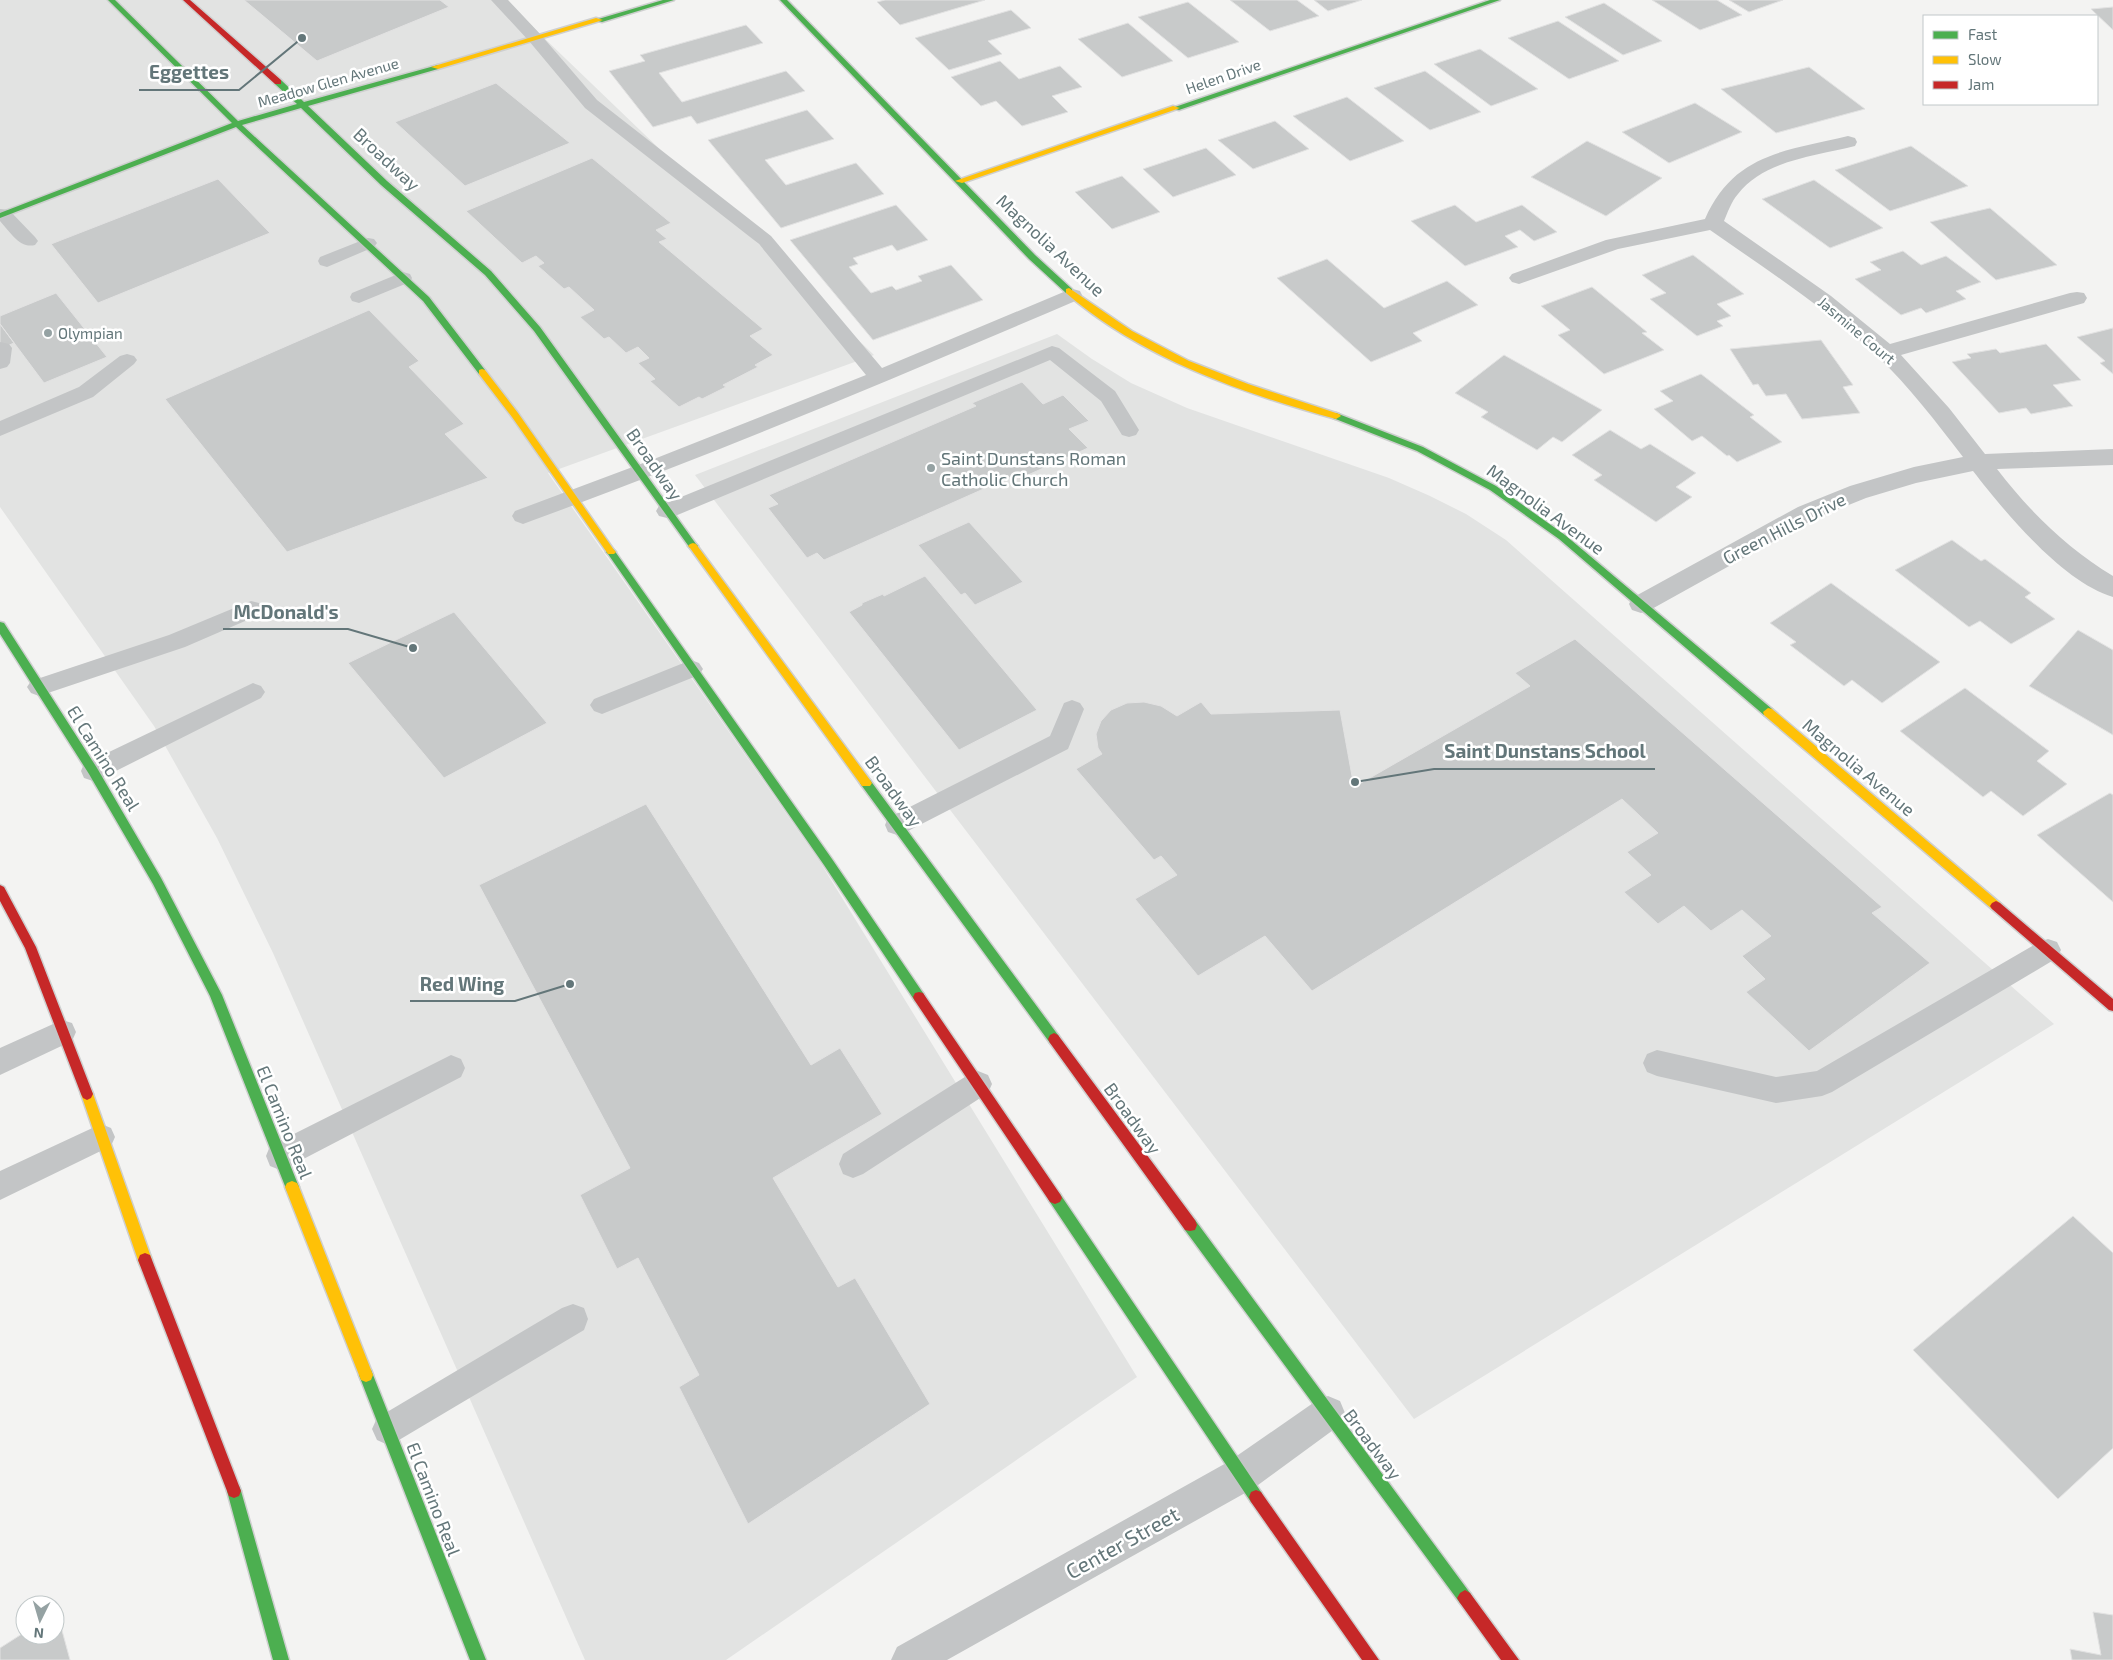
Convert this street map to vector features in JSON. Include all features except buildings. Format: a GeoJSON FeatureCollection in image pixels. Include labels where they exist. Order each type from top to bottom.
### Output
{"type":"FeatureCollection","features":[{"type":"Feature","properties":{"kind":"street"},"geometry":{"type":"LineString","coordinates":[[111,0],[237,124],[368,243],[426,299],[470,355],[515,415],[828,862],[1241,1475],[1371,1660]]}},
{"type":"Feature","properties":{"kind":"street","name":"Broadway"},"geometry":{"type":"LineString","coordinates":[[186,0],[303,104],[384,183],[488,273],[537,329],[667,511],[1511,1660]]}},
{"type":"Feature","properties":{"kind":"street","name":"Meadow Glen Avenue"},"geometry":{"type":"LineString","coordinates":[[2,215],[237,124],[671,0]]}},
{"type":"Feature","properties":{"kind":"street","name":"Magnolia Avenue"},"geometry":{"type":"LineString","coordinates":[[784,0],[1032,257],[1073,295],[1124,331],[1192,367],[1273,397],[1350,420],[1420,449],[1493,488],[1562,537],[2113,1006]]}},
{"type":"Feature","properties":{"kind":"street","name":"Helen Drive"},"geometry":{"type":"LineString","coordinates":[[959,181],[1497,0]]}},
{"type":"Feature","properties":{"kind":"street"},"geometry":{"type":"LineString","coordinates":[[1519,278],[1613,244],[1712,222],[1722,202],[1737,183],[1761,168],[1786,158],[1848,142]]}},
{"type":"Feature","properties":{"kind":"street","name":"Jasmine Court"},"geometry":{"type":"LineString","coordinates":[[1712,222],[1841,314],[1886,352],[1922,390],[2012,505],[2051,545],[2103,583],[2113,588]]}},
{"type":"Feature","properties":{"kind":"street"},"geometry":{"type":"LineString","coordinates":[[1886,352],[2077,298]]}},
{"type":"Feature","properties":{"kind":"street","name":"Green Hills Drive"},"geometry":{"type":"LineString","coordinates":[[1641,604],[1806,513],[1867,489],[1914,475],[1978,462],[2113,456]]}},
{"type":"Feature","properties":{"kind":"street","name":"El Camino Real"},"geometry":{"type":"LineString","coordinates":[[0,626],[93,771],[157,881],[216,995],[478,1660]]}},
{"type":"Feature","properties":{"kind":"street"},"geometry":{"type":"LineString","coordinates":[[0,890],[30,948],[102,1137],[126,1209],[236,1496],[281,1660]]}},
{"type":"Feature","properties":{"kind":"street","name":"Center Street"},"geometry":{"type":"LineString","coordinates":[[910,1660],[1241,1475],[1328,1413]]}},
{"type":"Feature","properties":{"kind":"lane"},"geometry":{"type":"LineString","coordinates":[[499,0],[535,38],[591,104],[765,240],[879,378]]}},
{"type":"Feature","properties":{"kind":"lane"},"geometry":{"type":"LineString","coordinates":[[2,215],[29,242]]}},
{"type":"Feature","properties":{"kind":"lane"},"geometry":{"type":"LineString","coordinates":[[327,261],[368,243]]}},
{"type":"Feature","properties":{"kind":"lane"},"geometry":{"type":"LineString","coordinates":[[359,297],[403,278]]}},
{"type":"Feature","properties":{"kind":"lane"},"geometry":{"type":"LineString","coordinates":[[523,516],[879,378],[1073,295]]}},
{"type":"Feature","properties":{"kind":"lane"},"geometry":{"type":"LineString","coordinates":[[667,511],[1052,352],[1108,396],[1129,430]]}},
{"type":"Feature","properties":{"kind":"lane"},"geometry":{"type":"LineString","coordinates":[[0,429],[86,392],[127,360]]}},
{"type":"Feature","properties":{"kind":"lane"},"geometry":{"type":"LineString","coordinates":[[39,687],[177,641],[251,609]]}},
{"type":"Feature","properties":{"kind":"lane"},"geometry":{"type":"LineString","coordinates":[[602,705],[691,668]]}},
{"type":"Feature","properties":{"kind":"lane"},"geometry":{"type":"LineString","coordinates":[[93,771],[253,692]]}},
{"type":"Feature","properties":{"kind":"lane"},"geometry":{"type":"LineString","coordinates":[[897,825],[1060,742],[1072,709]]}},
{"type":"Feature","properties":{"kind":"lane"},"geometry":{"type":"LineString","coordinates":[[1657,1063],[1776,1090],[1822,1083],[2048,950]]}},
{"type":"Feature","properties":{"kind":"lane"},"geometry":{"type":"LineString","coordinates":[[0,1062],[62,1032]]}},
{"type":"Feature","properties":{"kind":"lane"},"geometry":{"type":"LineString","coordinates":[[280,1156],[451,1068]]}},
{"type":"Feature","properties":{"kind":"lane"},"geometry":{"type":"LineString","coordinates":[[853,1164],[978,1084]]}},
{"type":"Feature","properties":{"kind":"lane"},"geometry":{"type":"LineString","coordinates":[[0,1186],[102,1137]]}},
{"type":"Feature","properties":{"kind":"lane"},"geometry":{"type":"LineString","coordinates":[[388,1428],[573,1319]]}},
{"type":"Feature","properties":{"kind":"shaded area"},"geometry":{"type":"Polygon","coordinates":[[[0,0],[507,0],[541,35],[874,355],[548,473],[820,862],[1137,1377],[726,1660],[585,1660],[273,953],[217,838],[154,726],[0,507],[0,0]]]}},
{"type":"Feature","properties":{"kind":"shaded area"},"geometry":{"type":"Polygon","coordinates":[[[1057,334],[1092,359],[1131,383],[1187,408],[1389,478],[1466,514],[1506,540],[2054,1024],[1414,1419],[695,475],[1057,334]]]}},
{"type":"Feature","properties":{"kind":"traffic: fast"},"geometry":{"type":"LineString","coordinates":[[111,0],[237,124],[426,299],[482,372]]}},
{"type":"Feature","properties":{"kind":"traffic: fast"},"geometry":{"type":"LineString","coordinates":[[599,20],[671,0]]}},
{"type":"Feature","properties":{"kind":"traffic: fast"},"geometry":{"type":"LineString","coordinates":[[783,0],[1032,257],[1069,291]]}},
{"type":"Feature","properties":{"kind":"traffic: fast"},"geometry":{"type":"LineString","coordinates":[[1176,108],[1497,0]]}},
{"type":"Feature","properties":{"kind":"traffic: fast"},"geometry":{"type":"LineString","coordinates":[[0,216],[237,124],[435,67]]}},
{"type":"Feature","properties":{"kind":"traffic: fast"},"geometry":{"type":"LineString","coordinates":[[278,82],[384,183],[488,273],[537,329],[693,546]]}},
{"type":"Feature","properties":{"kind":"traffic: fast"},"geometry":{"type":"LineString","coordinates":[[1336,416],[1420,449],[1493,488],[1562,537],[1768,712]]}},
{"type":"Feature","properties":{"kind":"traffic: fast"},"geometry":{"type":"LineString","coordinates":[[611,552],[828,862],[919,997]]}},
{"type":"Feature","properties":{"kind":"traffic: fast"},"geometry":{"type":"LineString","coordinates":[[0,626],[93,771],[157,881],[216,995],[292,1187]]}},
{"type":"Feature","properties":{"kind":"traffic: fast"},"geometry":{"type":"LineString","coordinates":[[866,783],[1054,1039]]}},
{"type":"Feature","properties":{"kind":"traffic: fast"},"geometry":{"type":"LineString","coordinates":[[1055,1198],[1256,1497]]}},
{"type":"Feature","properties":{"kind":"traffic: fast"},"geometry":{"type":"LineString","coordinates":[[1190,1225],[1465,1598]]}},
{"type":"Feature","properties":{"kind":"traffic: fast"},"geometry":{"type":"LineString","coordinates":[[366,1375],[478,1660]]}},
{"type":"Feature","properties":{"kind":"traffic: fast"},"geometry":{"type":"LineString","coordinates":[[234,1491],[281,1660]]}},
{"type":"Feature","properties":{"kind":"traffic: slow"},"geometry":{"type":"LineString","coordinates":[[435,67],[599,20]]}},
{"type":"Feature","properties":{"kind":"traffic: slow"},"geometry":{"type":"LineString","coordinates":[[959,181],[1176,108]]}},
{"type":"Feature","properties":{"kind":"traffic: slow"},"geometry":{"type":"LineString","coordinates":[[1069,291],[1102,316],[1129,333],[1186,363],[1275,397],[1336,416]]}},
{"type":"Feature","properties":{"kind":"traffic: slow"},"geometry":{"type":"LineString","coordinates":[[482,372],[515,415],[611,552]]}},
{"type":"Feature","properties":{"kind":"traffic: slow"},"geometry":{"type":"LineString","coordinates":[[693,546],[866,783]]}},
{"type":"Feature","properties":{"kind":"traffic: slow"},"geometry":{"type":"LineString","coordinates":[[1768,712],[1996,906]]}},
{"type":"Feature","properties":{"kind":"traffic: slow"},"geometry":{"type":"LineString","coordinates":[[87,1094],[145,1260]]}},
{"type":"Feature","properties":{"kind":"traffic: slow"},"geometry":{"type":"LineString","coordinates":[[292,1187],[366,1375]]}},
{"type":"Feature","properties":{"kind":"traffic: jam"},"geometry":{"type":"LineString","coordinates":[[186,0],[278,82]]}},
{"type":"Feature","properties":{"kind":"traffic: jam"},"geometry":{"type":"LineString","coordinates":[[0,890],[30,947],[87,1094]]}},
{"type":"Feature","properties":{"kind":"traffic: jam"},"geometry":{"type":"LineString","coordinates":[[1996,906],[2113,1006]]}},
{"type":"Feature","properties":{"kind":"traffic: jam"},"geometry":{"type":"LineString","coordinates":[[919,997],[1055,1198]]}},
{"type":"Feature","properties":{"kind":"traffic: jam"},"geometry":{"type":"LineString","coordinates":[[1054,1039],[1190,1225]]}},
{"type":"Feature","properties":{"kind":"traffic: jam"},"geometry":{"type":"LineString","coordinates":[[145,1260],[234,1491]]}},
{"type":"Feature","properties":{"kind":"traffic: jam"},"geometry":{"type":"LineString","coordinates":[[1256,1497],[1371,1660]]}},
{"type":"Feature","properties":{"kind":"traffic: jam"},"geometry":{"type":"LineString","coordinates":[[1465,1598],[1511,1660]]}},
{"type":"Feature","properties":{"kind":"place","name":"Eggettes"},"geometry":{"type":"Point","coordinates":[302,38]}},
{"type":"Feature","properties":{"kind":"place","name":"Olympian"},"geometry":{"type":"Point","coordinates":[48,333]}},
{"type":"Feature","properties":{"kind":"place","name":"Saint Dunstans Roman Catholic Church"},"geometry":{"type":"Point","coordinates":[931,468]}},
{"type":"Feature","properties":{"kind":"place","name":"McDonald's"},"geometry":{"type":"Point","coordinates":[413,648]}},
{"type":"Feature","properties":{"kind":"place","name":"Saint Dunstans School"},"geometry":{"type":"Point","coordinates":[1355,782]}},
{"type":"Feature","properties":{"kind":"place","name":"Red Wing"},"geometry":{"type":"Point","coordinates":[570,984]}}]}
